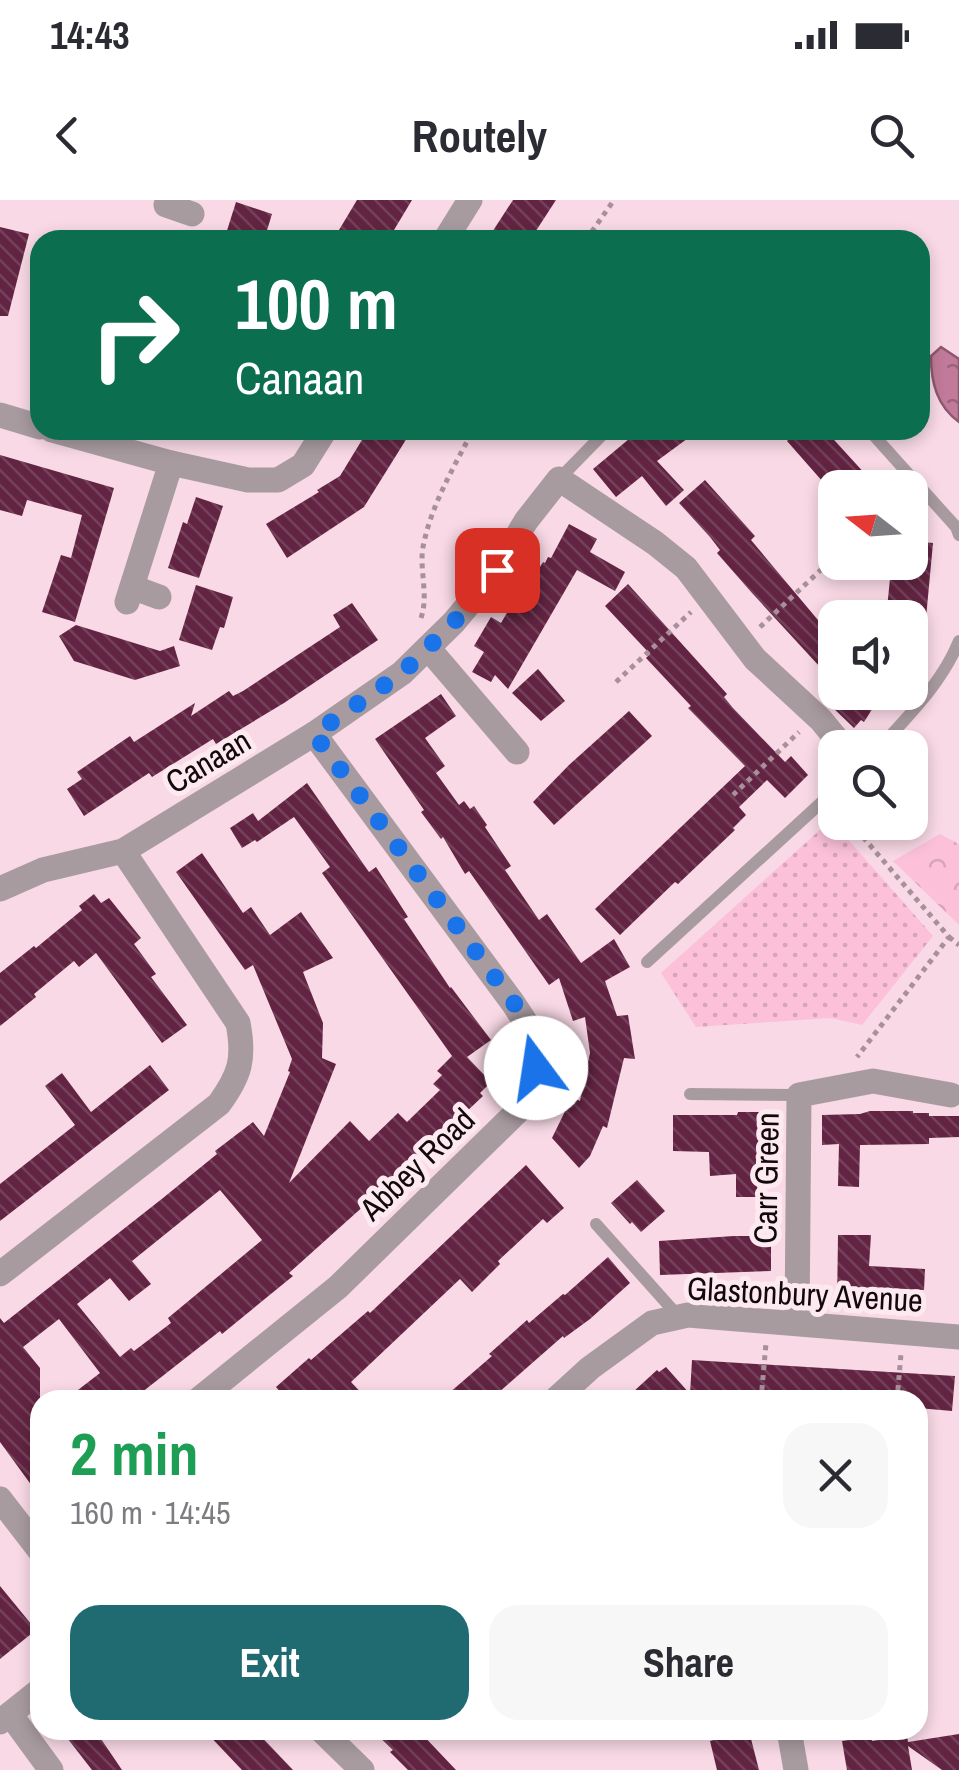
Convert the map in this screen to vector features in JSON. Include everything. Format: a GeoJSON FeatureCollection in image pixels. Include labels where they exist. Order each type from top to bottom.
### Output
{"type":"FeatureCollection","features":[{"type":"Feature","properties":{"kind":"street"},"geometry":{"type":"LineString","coordinates":[[168,200],[166,205],[192,214]]}},
{"type":"Feature","properties":{"kind":"street"},"geometry":{"type":"LineString","coordinates":[[451,230],[470,200]]}},
{"type":"Feature","properties":{"kind":"street"},"geometry":{"type":"LineString","coordinates":[[0,416],[30,424]]}},
{"type":"Feature","properties":{"kind":"street"},"geometry":{"type":"LineString","coordinates":[[88,440],[248,480],[278,480],[303,465],[319,440]]}},
{"type":"Feature","properties":{"kind":"street"},"geometry":{"type":"LineString","coordinates":[[159,597],[130,594],[171,463]]}},
{"type":"Feature","properties":{"kind":"street"},"geometry":{"type":"LineString","coordinates":[[559,479],[686,568],[768,671],[828,730]]}},
{"type":"Feature","properties":{"kind":"street","name":"Canaan"},"geometry":{"type":"LineString","coordinates":[[0,889],[43,870],[123,850],[314,734],[402,673],[423,636],[454,622],[497,570],[526,520],[559,479]]}},
{"type":"Feature","properties":{"kind":"street"},"geometry":{"type":"LineString","coordinates":[[423,636],[517,752]]}},
{"type":"Feature","properties":{"kind":"street","name":"Abbey Road"},"geometry":{"type":"LineString","coordinates":[[210,1390],[338,1288],[522,1107],[536,1068],[532,1032],[514,1003],[314,734]]}},
{"type":"Feature","properties":{"kind":"street"},"geometry":{"type":"LineString","coordinates":[[0,1274],[219,1104],[241,1064],[238,1023],[123,850]]}},
{"type":"Feature","properties":{"kind":"street","name":"Carr Green"},"geometry":{"type":"LineString","coordinates":[[797,1322],[799,1095],[873,1081],[951,1095]]}},
{"type":"Feature","properties":{"kind":"street","name":"Glastonbury Avenue"},"geometry":{"type":"LineString","coordinates":[[566,1390],[652,1323],[688,1314],[959,1337]]}},
{"type":"Feature","properties":{"kind":"street"},"geometry":{"type":"LineString","coordinates":[[0,1499],[30,1532]]}},
{"type":"Feature","properties":{"kind":"street"},"geometry":{"type":"LineString","coordinates":[[30,1698],[5,1718],[51,1770]]}},
{"type":"Feature","properties":{"kind":"street"},"geometry":{"type":"LineString","coordinates":[[331,1740],[362,1770]]}},
{"type":"Feature","properties":{"kind":"street"},"geometry":{"type":"LineString","coordinates":[[791,1740],[796,1770]]}},
{"type":"Feature","properties":{"kind":"lane","name":"Canaan"},"geometry":{"type":"LineString","coordinates":[[559,479],[598,440]]}},
{"type":"Feature","properties":{"kind":"lane"},"geometry":{"type":"LineString","coordinates":[[878,440],[956,526],[959,535]]}},
{"type":"Feature","properties":{"kind":"lane"},"geometry":{"type":"LineString","coordinates":[[895,730],[942,674],[959,642]]}},
{"type":"Feature","properties":{"kind":"lane"},"geometry":{"type":"LineString","coordinates":[[647,962],[818,806]]}},
{"type":"Feature","properties":{"kind":"lane","name":"Carr Green"},"geometry":{"type":"LineString","coordinates":[[690,1094],[799,1095]]}},
{"type":"Feature","properties":{"kind":"lane"},"geometry":{"type":"LineString","coordinates":[[596,1224],[679,1316]]}},
{"type":"Feature","properties":{"kind":"path"},"geometry":{"type":"LineString","coordinates":[[593,230],[614,200]]}},
{"type":"Feature","properties":{"kind":"path"},"geometry":{"type":"LineString","coordinates":[[423,636],[423,549],[437,499],[468,440]]}},
{"type":"Feature","properties":{"kind":"path"},"geometry":{"type":"LineString","coordinates":[[744,643],[818,573]]}},
{"type":"Feature","properties":{"kind":"path"},"geometry":{"type":"LineString","coordinates":[[616,682],[708,596]]}},
{"type":"Feature","properties":{"kind":"path"},"geometry":{"type":"LineString","coordinates":[[733,795],[816,716]]}},
{"type":"Feature","properties":{"kind":"path"},"geometry":{"type":"LineString","coordinates":[[865,840],[959,945]]}},
{"type":"Feature","properties":{"kind":"path"},"geometry":{"type":"LineString","coordinates":[[834,1088],[949,937]]}},
{"type":"Feature","properties":{"kind":"path"},"geometry":{"type":"LineString","coordinates":[[763,1390],[768,1320]]}},
{"type":"Feature","properties":{"kind":"path"},"geometry":{"type":"LineString","coordinates":[[899,1390],[903,1332]]}},
{"type":"Feature","properties":{"kind":"green space"},"geometry":{"type":"Polygon","coordinates":[[[818,832],[818,840],[849,840],[933,936],[862,1025],[831,1018],[696,1027],[661,973],[818,832]]]}},
{"type":"Feature","properties":{"kind":"green space"},"geometry":{"type":"Polygon","coordinates":[[[940,834],[959,844],[959,925],[893,861],[940,834]]]}},
{"type":"Feature","properties":{"kind":"water"},"geometry":{"type":"Polygon","coordinates":[[[941,347],[959,359],[959,422],[945,409],[934,385],[931,356],[941,347]]]}},
{"type":"Feature","properties":{"kind":"building"},"geometry":{"type":"Polygon","coordinates":[[[357,200],[412,200],[394,230],[339,230],[357,200]]]}},
{"type":"Feature","properties":{"kind":"building"},"geometry":{"type":"Polygon","coordinates":[[[513,200],[556,200],[536,230],[494,230],[513,200]]]}},
{"type":"Feature","properties":{"kind":"building"},"geometry":{"type":"Polygon","coordinates":[[[236,202],[272,214],[267,230],[227,230],[236,202]]]}},
{"type":"Feature","properties":{"kind":"building"},"geometry":{"type":"Polygon","coordinates":[[[0,227],[29,234],[8,316],[0,316],[0,227]]]}},
{"type":"Feature","properties":{"kind":"building"},"geometry":{"type":"Polygon","coordinates":[[[362,440],[406,440],[364,507],[287,558],[266,524],[340,476],[362,440]]]}},
{"type":"Feature","properties":{"kind":"building"},"geometry":{"type":"Polygon","coordinates":[[[628,440],[685,440],[657,461],[684,490],[666,506],[642,476],[616,497],[593,469],[628,440]]]}},
{"type":"Feature","properties":{"kind":"building"},"geometry":{"type":"Polygon","coordinates":[[[788,440],[834,440],[862,470],[818,470],[818,476],[788,440]]]}},
{"type":"Feature","properties":{"kind":"building"},"geometry":{"type":"Polygon","coordinates":[[[0,455],[114,488],[75,622],[42,612],[61,555],[71,558],[82,515],[27,500],[22,516],[0,510],[0,455]]]}},
{"type":"Feature","properties":{"kind":"building"},"geometry":{"type":"Polygon","coordinates":[[[705,480],[755,536],[751,540],[818,620],[818,665],[717,553],[720,550],[679,503],[705,480]]]}},
{"type":"Feature","properties":{"kind":"building"},"geometry":{"type":"Polygon","coordinates":[[[196,497],[223,506],[199,578],[168,568],[196,497]]]}},
{"type":"Feature","properties":{"kind":"building"},"geometry":{"type":"Polygon","coordinates":[[[569,524],[597,539],[590,552],[625,572],[615,591],[577,570],[508,689],[495,675],[491,682],[472,672],[484,652],[474,646],[491,617],[501,623],[520,591],[524,593],[543,562],[551,558],[569,524]]]}},
{"type":"Feature","properties":{"kind":"building"},"geometry":{"type":"Polygon","coordinates":[[[928,543],[933,543],[928,600],[888,600],[890,580],[928,580],[928,543]]]}},
{"type":"Feature","properties":{"kind":"building"},"geometry":{"type":"Polygon","coordinates":[[[628,584],[727,694],[724,697],[733,708],[785,762],[791,756],[808,775],[785,798],[767,780],[739,807],[746,815],[735,830],[620,935],[595,909],[745,766],[688,708],[691,706],[646,658],[650,654],[605,606],[628,584]]]}},
{"type":"Feature","properties":{"kind":"building"},"geometry":{"type":"Polygon","coordinates":[[[196,585],[233,597],[224,628],[220,627],[212,650],[179,640],[196,585]]]}},
{"type":"Feature","properties":{"kind":"building"},"geometry":{"type":"Polygon","coordinates":[[[352,603],[378,640],[216,744],[213,739],[152,777],[149,773],[84,816],[67,789],[82,779],[77,772],[130,736],[134,742],[195,703],[191,716],[229,691],[233,696],[243,691],[340,627],[333,615],[352,603]]]}},
{"type":"Feature","properties":{"kind":"building"},"geometry":{"type":"Polygon","coordinates":[[[76,625],[160,651],[174,646],[180,666],[135,680],[74,661],[59,636],[76,625]]]}},
{"type":"Feature","properties":{"kind":"building"},"geometry":{"type":"Polygon","coordinates":[[[538,669],[565,701],[541,721],[512,693],[538,669]]]}},
{"type":"Feature","properties":{"kind":"building"},"geometry":{"type":"Polygon","coordinates":[[[441,694],[456,716],[425,738],[445,766],[436,773],[459,805],[464,801],[470,809],[474,806],[511,866],[505,870],[539,920],[547,914],[581,963],[614,939],[630,967],[605,981],[617,1016],[628,1015],[635,1059],[624,1058],[607,1128],[603,1126],[590,1156],[579,1168],[552,1138],[572,1097],[580,1101],[590,1053],[585,1017],[573,1021],[559,978],[549,985],[469,871],[465,874],[443,837],[421,812],[424,810],[375,739],[441,694]]]}},
{"type":"Feature","properties":{"kind":"building"},"geometry":{"type":"Polygon","coordinates":[[[835,710],[872,710],[854,728],[835,710]]]}},
{"type":"Feature","properties":{"kind":"building"},"geometry":{"type":"Polygon","coordinates":[[[629,711],[652,736],[554,825],[533,802],[629,711]]]}},
{"type":"Feature","properties":{"kind":"building"},"geometry":{"type":"Polygon","coordinates":[[[307,783],[369,872],[376,867],[408,917],[404,919],[491,1040],[467,1057],[491,1082],[480,1093],[483,1096],[425,1151],[289,1273],[293,1276],[145,1390],[78,1390],[100,1373],[59,1319],[23,1347],[40,1368],[40,1390],[30,1390],[30,1483],[0,1442],[0,1318],[4,1323],[253,1122],[264,1136],[290,1072],[292,1059],[253,965],[245,970],[176,872],[202,853],[243,913],[251,907],[270,935],[301,912],[333,958],[303,972],[323,1023],[322,1058],[336,1064],[289,1183],[350,1121],[369,1141],[398,1113],[407,1122],[440,1090],[433,1084],[442,1075],[437,1071],[452,1056],[322,873],[330,867],[294,817],[242,848],[230,828],[253,813],[258,821],[307,783]],[[220,1190],[132,1261],[151,1284],[129,1301],[110,1278],[77,1304],[120,1357],[171,1323],[168,1318],[262,1240],[220,1190]]]}},
{"type":"Feature","properties":{"kind":"building"},"geometry":{"type":"Polygon","coordinates":[[[94,894],[101,903],[109,898],[141,938],[134,944],[156,974],[151,977],[187,1025],[162,1043],[96,953],[79,967],[74,961],[0,1026],[0,973],[82,910],[79,906],[94,894]]]}},
{"type":"Feature","properties":{"kind":"building"},"geometry":{"type":"Polygon","coordinates":[[[150,1065],[169,1090],[0,1221],[0,1184],[75,1125],[45,1086],[62,1073],[91,1112],[150,1065]]]}},
{"type":"Feature","properties":{"kind":"building"},"geometry":{"type":"Polygon","coordinates":[[[870,1111],[959,1116],[959,1137],[929,1138],[929,1144],[860,1145],[859,1187],[838,1186],[839,1144],[822,1145],[822,1115],[870,1111]]]}},
{"type":"Feature","properties":{"kind":"building"},"geometry":{"type":"Polygon","coordinates":[[[767,1112],[773,1116],[773,1149],[758,1149],[757,1197],[736,1197],[736,1174],[710,1176],[709,1152],[673,1151],[673,1115],[767,1112]]]}},
{"type":"Feature","properties":{"kind":"building"},"geometry":{"type":"Polygon","coordinates":[[[526,1165],[564,1208],[547,1223],[543,1219],[472,1292],[460,1279],[351,1382],[359,1390],[276,1387],[370,1313],[526,1165]]]}},
{"type":"Feature","properties":{"kind":"building"},"geometry":{"type":"Polygon","coordinates":[[[637,1180],[665,1211],[641,1232],[611,1203],[637,1180]]]}},
{"type":"Feature","properties":{"kind":"building"},"geometry":{"type":"Polygon","coordinates":[[[838,1235],[871,1235],[869,1266],[925,1269],[924,1290],[870,1287],[869,1307],[837,1305],[838,1235]]]}},
{"type":"Feature","properties":{"kind":"building"},"geometry":{"type":"Polygon","coordinates":[[[771,1236],[771,1271],[660,1275],[659,1241],[771,1236]]]}},
{"type":"Feature","properties":{"kind":"building"},"geometry":{"type":"Polygon","coordinates":[[[608,1257],[630,1283],[501,1390],[453,1390],[527,1320],[529,1323],[608,1257]]]}},
{"type":"Feature","properties":{"kind":"building"},"geometry":{"type":"Polygon","coordinates":[[[692,1360],[955,1376],[952,1411],[928,1409],[928,1390],[690,1390],[692,1360]]]}},
{"type":"Feature","properties":{"kind":"building"},"geometry":{"type":"Polygon","coordinates":[[[666,1367],[686,1390],[635,1390],[657,1370],[666,1367]]]}},
{"type":"Feature","properties":{"kind":"building"},"geometry":{"type":"Polygon","coordinates":[[[0,1586],[30,1623],[30,1635],[0,1659],[0,1586]]]}},
{"type":"Feature","properties":{"kind":"building"},"geometry":{"type":"Polygon","coordinates":[[[959,1734],[959,1770],[942,1770],[908,1746],[912,1770],[847,1770],[842,1741],[928,1739],[959,1734]]]}},
{"type":"Feature","properties":{"kind":"building"},"geometry":{"type":"Polygon","coordinates":[[[69,1740],[102,1740],[122,1770],[92,1770],[69,1740]]]}},
{"type":"Feature","properties":{"kind":"building"},"geometry":{"type":"Polygon","coordinates":[[[214,1740],[264,1740],[293,1770],[242,1770],[214,1740]]]}},
{"type":"Feature","properties":{"kind":"building"},"geometry":{"type":"Polygon","coordinates":[[[382,1740],[428,1740],[456,1770],[408,1770],[390,1752],[393,1750],[382,1740]]]}},
{"type":"Feature","properties":{"kind":"building"},"geometry":{"type":"Polygon","coordinates":[[[751,1740],[759,1770],[717,1770],[710,1741],[751,1740]]]}},
{"type":"Feature","properties":{"kind":"route"},"geometry":{"type":"LineString","coordinates":[[497,570],[454,622],[402,673],[314,734],[514,1003],[532,1032],[536,1068]]}}]}
